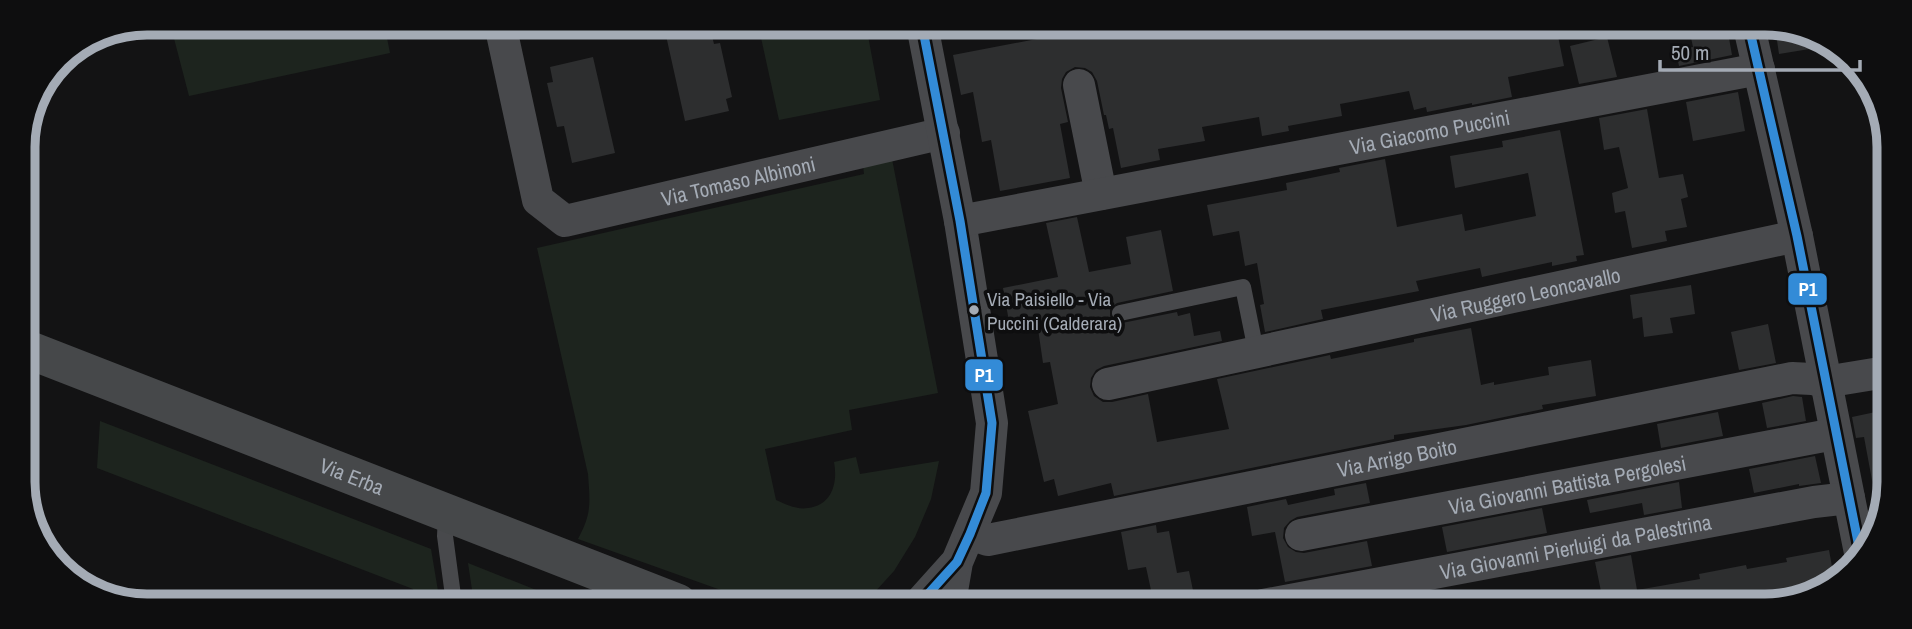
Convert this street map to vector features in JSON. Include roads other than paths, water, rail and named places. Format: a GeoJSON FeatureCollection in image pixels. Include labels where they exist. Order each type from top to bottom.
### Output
{"type":"FeatureCollection","features":[{"type":"Feature","properties":{"kind":"main road","name":"Via Erba"},"geometry":{"type":"LineString","coordinates":[[35,352],[655,594]]}},
{"type":"Feature","properties":{"kind":"street","name":"Via Tomaso Albinoni"},"geometry":{"type":"LineString","coordinates":[[502,35],[538,200],[565,221],[944,133]]}},
{"type":"Feature","properties":{"kind":"street"},"geometry":{"type":"LineString","coordinates":[[924,35],[960,221],[992,423],[986,493],[955,579],[933,594]]}},
{"type":"Feature","properties":{"kind":"street"},"geometry":{"type":"LineString","coordinates":[[1750,35],[1752,70],[1797,236],[1818,380],[1835,431],[1858,544]]}},
{"type":"Feature","properties":{"kind":"street","name":"Via Giacomo Puccini"},"geometry":{"type":"LineString","coordinates":[[960,221],[1752,70]]}},
{"type":"Feature","properties":{"kind":"street"},"geometry":{"type":"LineString","coordinates":[[1079,85],[1101,194]]}},
{"type":"Feature","properties":{"kind":"street","name":"Via Ruggero Leoncavallo"},"geometry":{"type":"LineString","coordinates":[[1108,384],[1797,236]]}},
{"type":"Feature","properties":{"kind":"street","name":"Via Arrigo Boito"},"geometry":{"type":"LineString","coordinates":[[955,579],[988,540],[1792,378],[1818,380],[1877,373]]}},
{"type":"Feature","properties":{"kind":"street","name":"Via Giovanni Battista Pergolesi"},"geometry":{"type":"LineString","coordinates":[[1301,534],[1824,436],[1835,431]]}},
{"type":"Feature","properties":{"kind":"street","name":"Via Giovanni Pierluigi da Palestrina"},"geometry":{"type":"LineString","coordinates":[[1322,594],[1849,498]]}},
{"type":"Feature","properties":{"kind":"lane"},"geometry":{"type":"LineString","coordinates":[[1120,313],[1243,287],[1256,351]]}},
{"type":"Feature","properties":{"kind":"lane"},"geometry":{"type":"LineString","coordinates":[[446,514],[445,536],[453,594]]}},
{"type":"Feature","properties":{"kind":"place","name":"Via Paisiello - Via Puccini (Calderara)"},"geometry":{"type":"Point","coordinates":[974,310]}}]}
